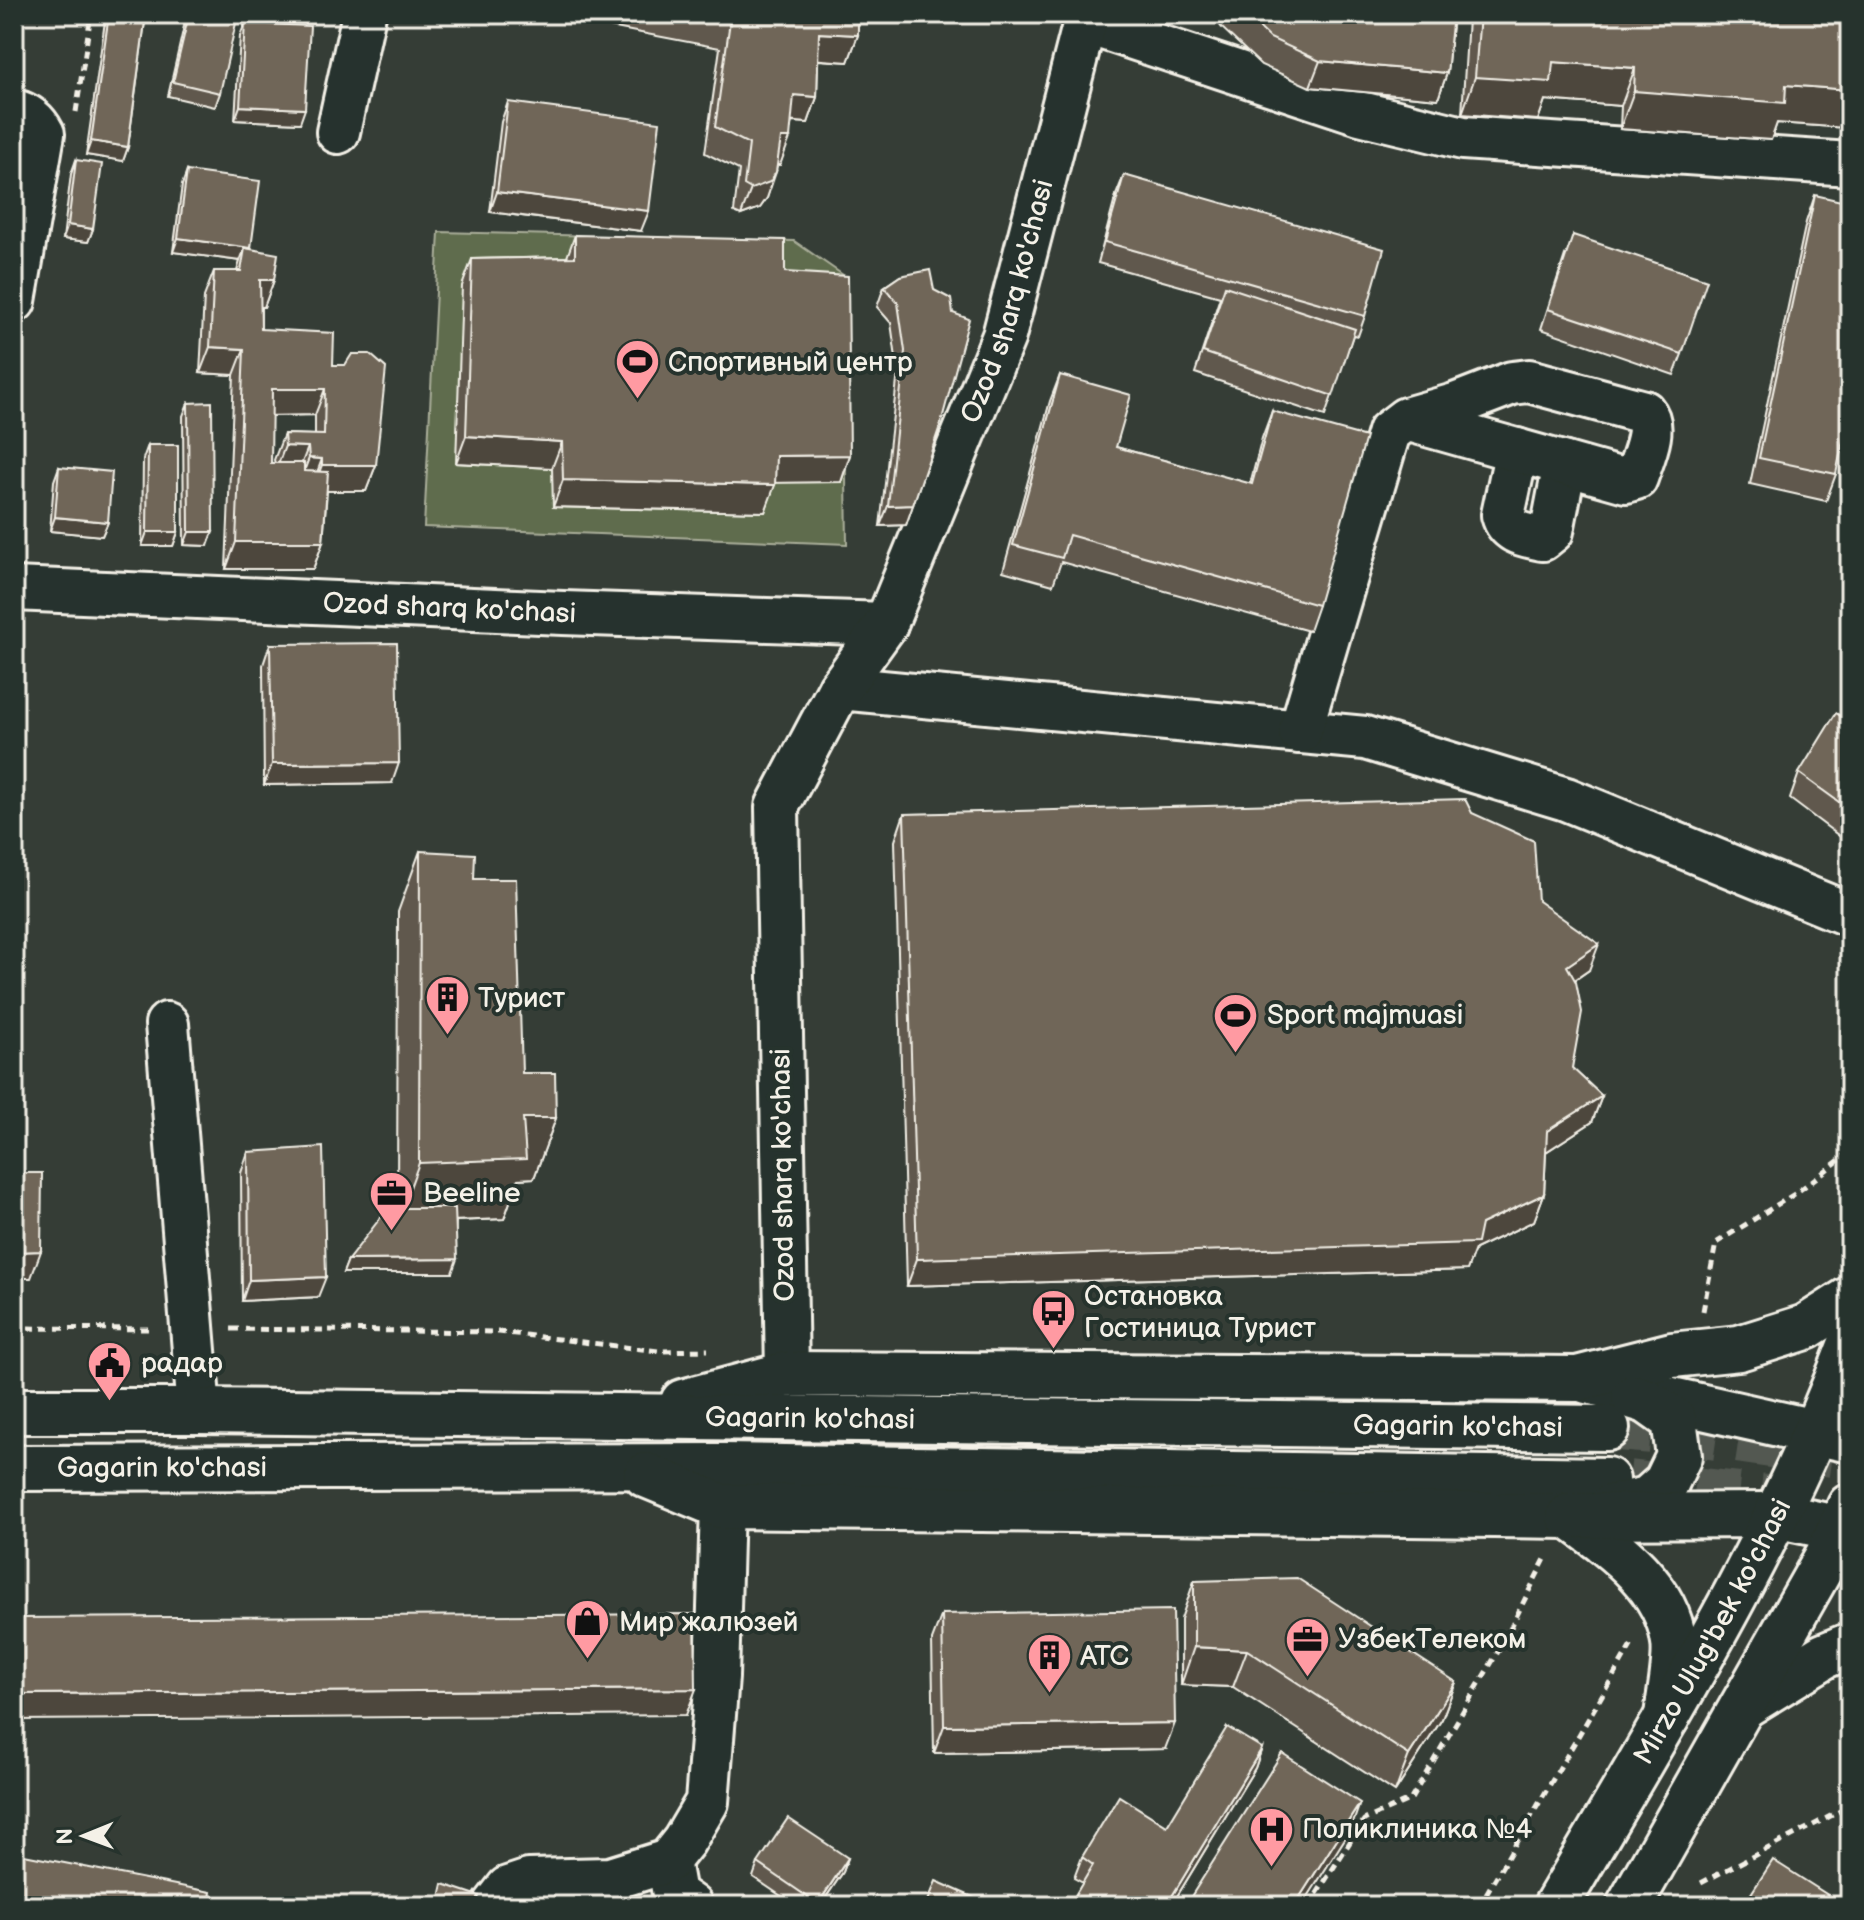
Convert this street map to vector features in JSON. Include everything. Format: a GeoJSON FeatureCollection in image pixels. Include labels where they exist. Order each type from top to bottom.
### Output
{"type":"FeatureCollection","features":[{"type":"Feature","properties":{"kind":"main road"},"geometry":{"type":"LineString","coordinates":[[1577,1379],[1672,1355],[1739,1348],[1806,1327],[1850,1299]]}},
{"type":"Feature","properties":{"kind":"main road","name":"Mirzo Ulug'bek ko'chasi"},"geometry":{"type":"LineString","coordinates":[[1556,1906],[1667,1717],[1775,1515],[1833,1436],[1850,1346]]}},
{"type":"Feature","properties":{"kind":"main road"},"geometry":{"type":"LineString","coordinates":[[628,1416],[787,1374],[1577,1379],[1833,1436]]}},
{"type":"Feature","properties":{"kind":"main road"},"geometry":{"type":"LineString","coordinates":[[1560,1531],[1648,1499],[1666,1483],[1679,1456],[1674,1420],[1647,1401],[1577,1379]]}},
{"type":"Feature","properties":{"kind":"main road","name":"Gagarin ko'chasi"},"geometry":{"type":"LineString","coordinates":[[14,1411],[1607,1428]]}},
{"type":"Feature","properties":{"kind":"main road","name":"Gagarin ko'chasi"},"geometry":{"type":"LineString","coordinates":[[14,1468],[625,1466],[722,1486],[1607,1480]]}},
{"type":"Feature","properties":{"kind":"main road"},"geometry":{"type":"LineString","coordinates":[[722,1486],[1560,1531],[1775,1515],[1847,1522],[1629,1906]]}},
{"type":"Feature","properties":{"kind":"main road"},"geometry":{"type":"LineString","coordinates":[[1560,1531],[1608,1544],[1638,1572],[1663,1606],[1675,1644],[1667,1717]]}},
{"type":"Feature","properties":{"kind":"main road"},"geometry":{"type":"LineString","coordinates":[[1740,1709],[1824,1656],[1850,1645]]}},
{"type":"Feature","properties":{"kind":"street"},"geometry":{"type":"LineString","coordinates":[[338,132],[364,14]]}},
{"type":"Feature","properties":{"kind":"street"},"geometry":{"type":"LineString","coordinates":[[1086,18],[1360,113],[1463,138],[1850,164]]}},
{"type":"Feature","properties":{"kind":"street","name":"Ozod sharq ko'chasi"},"geometry":{"type":"LineString","coordinates":[[787,1374],[777,807],[840,688],[886,624],[1004,336],[1086,18]]}},
{"type":"Feature","properties":{"kind":"street"},"geometry":{"type":"LineString","coordinates":[[14,301],[29,123]]}},
{"type":"Feature","properties":{"kind":"street"},"geometry":{"type":"LineString","coordinates":[[1300,732],[1389,432],[1406,419],[1455,405],[1512,383],[1529,381],[1644,412],[1650,418],[1647,443],[1636,478],[1632,481],[1406,419]]}},
{"type":"Feature","properties":{"kind":"street"},"geometry":{"type":"LineString","coordinates":[[1517,450],[1503,515],[1505,523],[1516,534],[1542,539],[1552,531],[1565,464]]}},
{"type":"Feature","properties":{"kind":"street","name":"Ozod sharq ko'chasi"},"geometry":{"type":"LineString","coordinates":[[14,589],[547,613],[886,624]]}},
{"type":"Feature","properties":{"kind":"street"},"geometry":{"type":"LineString","coordinates":[[840,688],[1365,738],[1566,799],[1850,915]]}},
{"type":"Feature","properties":{"kind":"street"},"geometry":{"type":"LineString","coordinates":[[167,1024],[199,1411]]}},
{"type":"Feature","properties":{"kind":"street"},"geometry":{"type":"LineString","coordinates":[[494,1906],[508,1888],[529,1881],[610,1879],[668,1861],[707,1802],[717,1677],[722,1486]]}},
{"type":"Feature","properties":{"kind":"street"},"geometry":{"type":"LineString","coordinates":[[668,1861],[674,1894],[691,1906]]}},
{"type":"Feature","properties":{"kind":"path"},"geometry":{"type":"LineString","coordinates":[[29,123],[73,131],[91,14]]}},
{"type":"Feature","properties":{"kind":"path"},"geometry":{"type":"LineString","coordinates":[[1702,1314],[1716,1243],[1796,1193],[1850,1152]]}},
{"type":"Feature","properties":{"kind":"path"},"geometry":{"type":"LineString","coordinates":[[14,1328],[499,1332],[658,1351],[713,1350]]}},
{"type":"Feature","properties":{"kind":"path"},"geometry":{"type":"LineString","coordinates":[[1309,1906],[1364,1820],[1411,1799],[1502,1645],[1560,1531]]}},
{"type":"Feature","properties":{"kind":"path"},"geometry":{"type":"LineString","coordinates":[[1479,1906],[1638,1633]]}},
{"type":"Feature","properties":{"kind":"path"},"geometry":{"type":"LineString","coordinates":[[1701,1883],[1850,1806]]}},
{"type":"Feature","properties":{"kind":"green space","name":"Спортивный центр"},"geometry":{"type":"Polygon","coordinates":[[[439,232],[794,241],[843,275],[847,544],[424,527],[439,232]]]}},
{"type":"Feature","properties":{"kind":"building"},"geometry":{"type":"Polygon","coordinates":[[[109,14],[146,14],[128,147],[91,141],[109,14]]]}},
{"type":"Feature","properties":{"kind":"building"},"geometry":{"type":"Polygon","coordinates":[[[189,14],[236,23],[220,93],[173,82],[189,14]]]}},
{"type":"Feature","properties":{"kind":"building"},"geometry":{"type":"Polygon","coordinates":[[[691,14],[858,14],[858,35],[819,33],[817,97],[794,95],[790,138],[781,138],[776,172],[770,182],[751,189],[744,185],[749,144],[715,127],[730,21],[691,14]]]}},
{"type":"Feature","properties":{"kind":"building"},"geometry":{"type":"Polygon","coordinates":[[[1245,14],[1453,14],[1447,73],[1320,61],[1270,38],[1245,14]]]}},
{"type":"Feature","properties":{"kind":"building"},"geometry":{"type":"Polygon","coordinates":[[[1480,14],[1850,14],[1850,90],[1786,85],[1785,103],[1634,91],[1635,68],[1553,62],[1551,82],[1475,77],[1480,14]]]}},
{"type":"Feature","properties":{"kind":"building"},"geometry":{"type":"Polygon","coordinates":[[[245,23],[310,26],[305,109],[240,106],[245,23]]]}},
{"type":"Feature","properties":{"kind":"building"},"geometry":{"type":"Polygon","coordinates":[[[508,102],[660,122],[649,211],[497,192],[508,102]]]}},
{"type":"Feature","properties":{"kind":"building"},"geometry":{"type":"Polygon","coordinates":[[[76,160],[102,164],[93,229],[68,225],[76,160]]]}},
{"type":"Feature","properties":{"kind":"building"},"geometry":{"type":"Polygon","coordinates":[[[187,171],[260,181],[251,248],[178,238],[187,171]]]}},
{"type":"Feature","properties":{"kind":"building"},"geometry":{"type":"Polygon","coordinates":[[[1124,175],[1384,249],[1365,316],[1105,242],[1124,175]]]}},
{"type":"Feature","properties":{"kind":"building"},"geometry":{"type":"Polygon","coordinates":[[[1815,195],[1850,203],[1850,408],[1836,474],[1759,458],[1815,195]]]}},
{"type":"Feature","properties":{"kind":"building","name":"Спортивный центр"},"geometry":{"type":"Polygon","coordinates":[[[575,235],[785,240],[785,272],[848,276],[850,455],[776,456],[775,485],[563,480],[562,442],[466,436],[472,259],[575,257],[575,235]]]}},
{"type":"Feature","properties":{"kind":"building"},"geometry":{"type":"Polygon","coordinates":[[[1573,235],[1707,280],[1682,354],[1548,309],[1573,235]]]}},
{"type":"Feature","properties":{"kind":"building"},"geometry":{"type":"Polygon","coordinates":[[[245,248],[278,254],[274,280],[260,280],[261,329],[334,333],[333,365],[345,365],[352,354],[370,354],[386,368],[376,465],[322,465],[322,459],[309,458],[308,447],[285,446],[284,434],[324,435],[325,389],[272,389],[271,463],[304,463],[304,471],[328,472],[323,542],[236,542],[244,349],[210,347],[214,271],[241,271],[245,248]]]}},
{"type":"Feature","properties":{"kind":"building"},"geometry":{"type":"Polygon","coordinates":[[[930,270],[934,290],[951,299],[953,313],[969,319],[941,423],[913,505],[888,506],[905,351],[898,303],[884,287],[900,276],[930,270]]]}},
{"type":"Feature","properties":{"kind":"building"},"geometry":{"type":"Polygon","coordinates":[[[1225,286],[1355,329],[1333,396],[1203,352],[1225,286]]]}},
{"type":"Feature","properties":{"kind":"building"},"geometry":{"type":"Polygon","coordinates":[[[1060,375],[1131,395],[1116,447],[1252,484],[1272,411],[1366,437],[1318,605],[1069,535],[1062,558],[1013,545],[1060,375]]]}},
{"type":"Feature","properties":{"kind":"building"},"geometry":{"type":"Polygon","coordinates":[[[212,402],[213,532],[189,532],[188,403],[212,402]]]}},
{"type":"Feature","properties":{"kind":"building"},"geometry":{"type":"Polygon","coordinates":[[[148,445],[178,445],[178,532],[147,532],[148,445]]]}},
{"type":"Feature","properties":{"kind":"building"},"geometry":{"type":"Polygon","coordinates":[[[59,467],[112,472],[108,522],[55,517],[59,467]]]}},
{"type":"Feature","properties":{"kind":"building"},"geometry":{"type":"Polygon","coordinates":[[[397,643],[399,763],[272,764],[270,644],[397,643]]]}},
{"type":"Feature","properties":{"kind":"building"},"geometry":{"type":"Polygon","coordinates":[[[1836,713],[1850,722],[1850,810],[1799,773],[1836,713]]]}},
{"type":"Feature","properties":{"kind":"building","name":"Sport majmuasi"},"geometry":{"type":"Polygon","coordinates":[[[1465,799],[1472,813],[1534,841],[1538,901],[1599,944],[1567,966],[1576,982],[1582,1012],[1572,1068],[1602,1096],[1547,1131],[1544,1194],[1481,1224],[1477,1243],[917,1259],[904,814],[1465,799]]]}},
{"type":"Feature","properties":{"kind":"building"},"geometry":{"type":"Polygon","coordinates":[[[420,851],[475,854],[474,879],[516,879],[522,1073],[555,1073],[556,1118],[523,1118],[526,1159],[419,1163],[420,851]]]}},
{"type":"Feature","properties":{"kind":"building"},"geometry":{"type":"Polygon","coordinates":[[[14,929],[18,929],[14,952],[14,929]]]}},
{"type":"Feature","properties":{"kind":"building"},"geometry":{"type":"Polygon","coordinates":[[[323,1147],[326,1277],[249,1280],[248,1152],[323,1147]]]}},
{"type":"Feature","properties":{"kind":"building"},"geometry":{"type":"Polygon","coordinates":[[[14,1173],[42,1173],[41,1251],[14,1252],[14,1173]]]}},
{"type":"Feature","properties":{"kind":"building"},"geometry":{"type":"Polygon","coordinates":[[[388,1208],[455,1208],[457,1259],[348,1260],[388,1208]]]}},
{"type":"Feature","properties":{"kind":"building"},"geometry":{"type":"Polygon","coordinates":[[[1297,1578],[1456,1682],[1409,1755],[1247,1650],[1194,1647],[1194,1581],[1297,1578]]]}},
{"type":"Feature","properties":{"kind":"building","name":"ATC"},"geometry":{"type":"Polygon","coordinates":[[[1173,1610],[1175,1723],[944,1726],[942,1614],[1173,1610]]]}},
{"type":"Feature","properties":{"kind":"building"},"geometry":{"type":"Polygon","coordinates":[[[695,1614],[696,1689],[14,1694],[14,1618],[695,1614]]]}},
{"type":"Feature","properties":{"kind":"building"},"geometry":{"type":"Polygon","coordinates":[[[1227,1727],[1262,1748],[1166,1906],[1070,1904],[1093,1865],[1082,1857],[1119,1796],[1167,1826],[1227,1727]]]}},
{"type":"Feature","properties":{"kind":"building","name":"Поликлиника №4"},"geometry":{"type":"Polygon","coordinates":[[[1282,1753],[1360,1803],[1294,1906],[1185,1906],[1282,1753]]]}},
{"type":"Feature","properties":{"kind":"building"},"geometry":{"type":"Polygon","coordinates":[[[788,1818],[848,1858],[818,1904],[758,1863],[788,1818]]]}},
{"type":"Feature","properties":{"kind":"building"},"geometry":{"type":"Polygon","coordinates":[[[14,1853],[211,1892],[209,1906],[14,1906],[14,1853]]]}},
{"type":"Feature","properties":{"kind":"building"},"geometry":{"type":"Polygon","coordinates":[[[1773,1860],[1845,1906],[1743,1906],[1773,1860]]]}},
{"type":"Feature","properties":{"kind":"building"},"geometry":{"type":"Polygon","coordinates":[[[936,1881],[993,1906],[926,1906],[936,1881]]]}},
{"type":"Feature","properties":{"kind":"building"},"geometry":{"type":"Polygon","coordinates":[[[443,1884],[479,1896],[476,1906],[438,1906],[443,1884]]]}},
{"type":"Feature","properties":{"kind":"tunnel"},"geometry":{"type":"LineString","coordinates":[[1607,1428],[1710,1437],[1832,1455]]}},
{"type":"Feature","properties":{"kind":"tunnel"},"geometry":{"type":"LineString","coordinates":[[1629,1482],[1804,1501]]}},
{"type":"Feature","properties":{"kind":"place","name":"Спортивный центр"},"geometry":{"type":"Point","coordinates":[637,401]}},
{"type":"Feature","properties":{"kind":"place","name":"Турист"},"geometry":{"type":"Point","coordinates":[447,1037]}},
{"type":"Feature","properties":{"kind":"place","name":"Sport majmuasi"},"geometry":{"type":"Point","coordinates":[1236,1054]}},
{"type":"Feature","properties":{"kind":"place","name":"Beeline"},"geometry":{"type":"Point","coordinates":[392,1232]}},
{"type":"Feature","properties":{"kind":"place","name":"Остановка Гостиница Турист"},"geometry":{"type":"Point","coordinates":[1053,1351]}},
{"type":"Feature","properties":{"kind":"place","name":"радар"},"geometry":{"type":"Point","coordinates":[110,1402]}},
{"type":"Feature","properties":{"kind":"place","name":"Мир жалюзей"},"geometry":{"type":"Point","coordinates":[588,1661]}},
{"type":"Feature","properties":{"kind":"place","name":"УзбекТелеком"},"geometry":{"type":"Point","coordinates":[1307,1678]}},
{"type":"Feature","properties":{"kind":"place","name":"ATC"},"geometry":{"type":"Point","coordinates":[1049,1695]}},
{"type":"Feature","properties":{"kind":"place","name":"Поликлиника №4"},"geometry":{"type":"Point","coordinates":[1271,1868]}}]}
